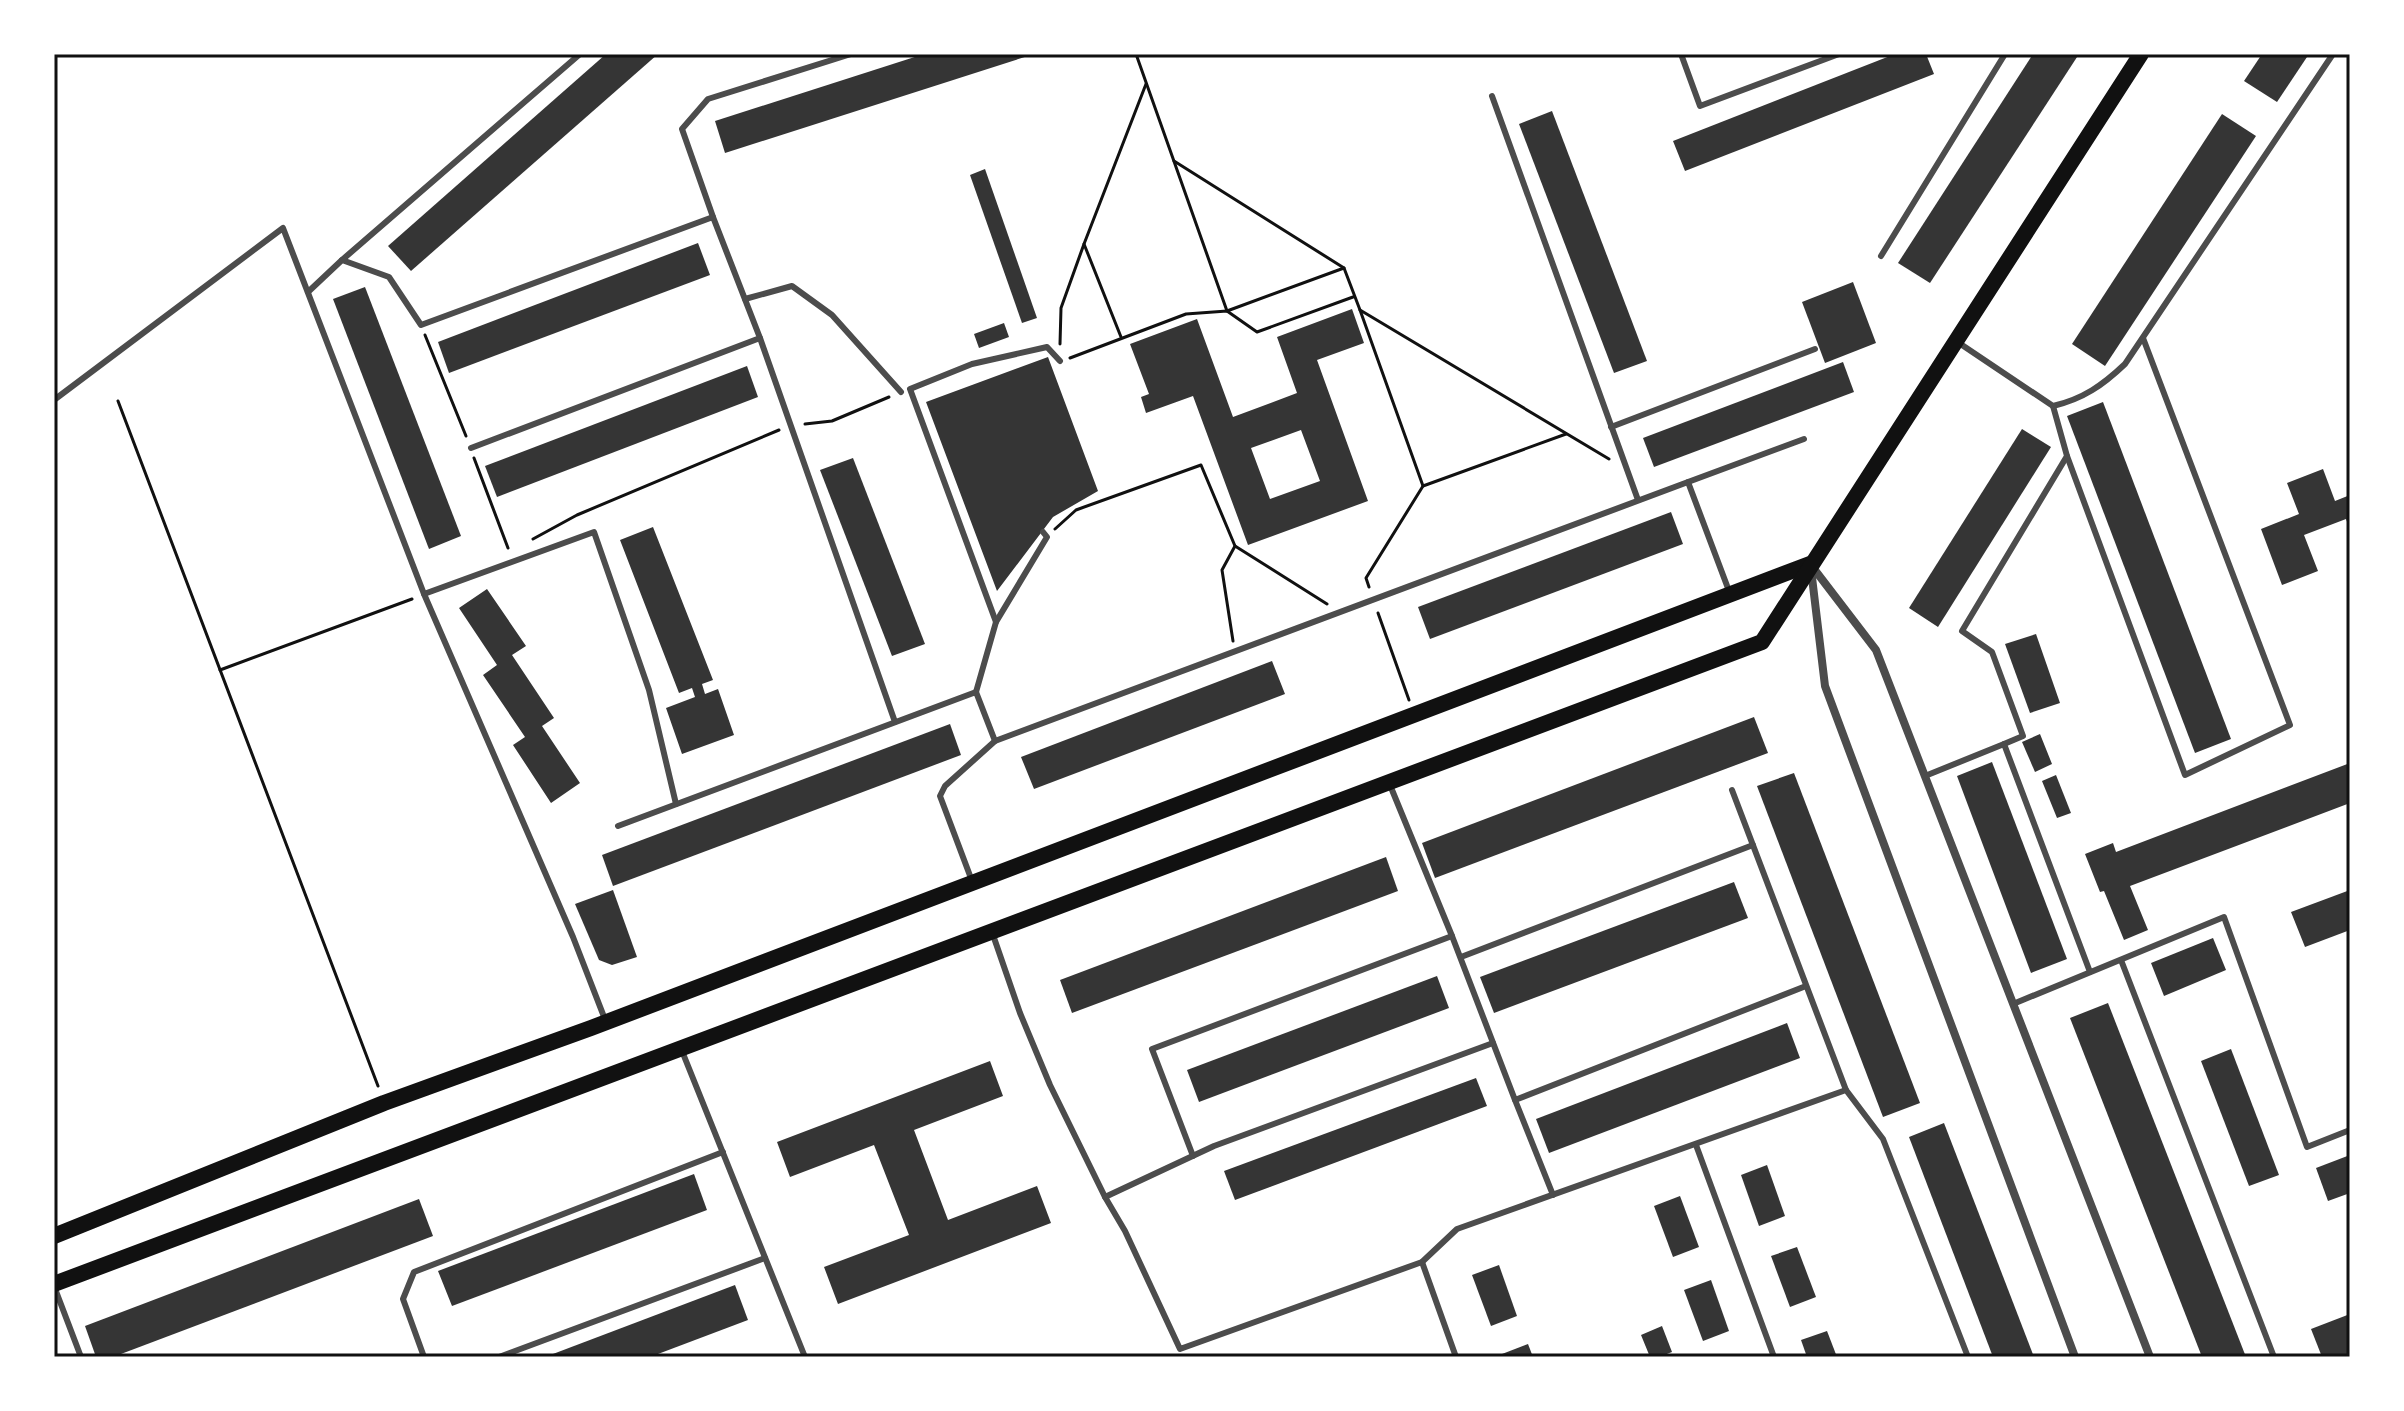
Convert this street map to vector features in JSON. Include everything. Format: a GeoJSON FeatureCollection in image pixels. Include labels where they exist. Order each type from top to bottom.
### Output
{"type":"FeatureCollection","features":[{"type":"Feature","properties":{"kind":"main road"},"geometry":{"type":"LineString","coordinates":[[54,1285],[1762,642],[2141,54]]}},
{"type":"Feature","properties":{"kind":"main road"},"geometry":{"type":"LineString","coordinates":[[54,1236],[384,1103],[606,1022],[1810,564]]}},
{"type":"Feature","properties":{"kind":"street"},"geometry":{"type":"LineString","coordinates":[[1810,564],[1876,650],[2150,1357]]}},
{"type":"Feature","properties":{"kind":"street"},"geometry":{"type":"LineString","coordinates":[[1810,564],[1825,686],[2075,1357]]}},
{"type":"Feature","properties":{"kind":"lane"},"geometry":{"type":"LineString","coordinates":[[308,292],[580,54]]}},
{"type":"Feature","properties":{"kind":"lane"},"geometry":{"type":"LineString","coordinates":[[851,54],[708,99],[682,129],[760,338],[895,722]]}},
{"type":"Feature","properties":{"kind":"lane"},"geometry":{"type":"LineString","coordinates":[[1681,54],[1700,106],[1839,54]]}},
{"type":"Feature","properties":{"kind":"lane"},"geometry":{"type":"LineString","coordinates":[[1881,256],[2005,54]]}},
{"type":"Feature","properties":{"kind":"lane"},"geometry":{"type":"LineString","coordinates":[[2053,406],[2076,400],[2103,385],[2125,364],[2333,54]]}},
{"type":"Feature","properties":{"kind":"lane"},"geometry":{"type":"LineString","coordinates":[[1492,96],[1638,500]]}},
{"type":"Feature","properties":{"kind":"lane"},"geometry":{"type":"LineString","coordinates":[[342,260],[389,277],[421,325],[713,217]]}},
{"type":"Feature","properties":{"kind":"lane"},"geometry":{"type":"LineString","coordinates":[[54,400],[283,228],[424,594],[573,937],[606,1022]]}},
{"type":"Feature","properties":{"kind":"lane"},"geometry":{"type":"LineString","coordinates":[[745,299],[792,286],[832,315],[901,392]]}},
{"type":"Feature","properties":{"kind":"lane"},"geometry":{"type":"LineString","coordinates":[[471,448],[760,338]]}},
{"type":"Feature","properties":{"kind":"lane"},"geometry":{"type":"LineString","coordinates":[[1956,341],[2053,406],[2067,456],[2185,775],[2290,725],[2143,338]]}},
{"type":"Feature","properties":{"kind":"lane"},"geometry":{"type":"LineString","coordinates":[[996,622],[910,389],[972,364],[1047,347],[1060,361]]}},
{"type":"Feature","properties":{"kind":"lane"},"geometry":{"type":"LineString","coordinates":[[1611,427],[1815,349]]}},
{"type":"Feature","properties":{"kind":"lane"},"geometry":{"type":"LineString","coordinates":[[973,883],[940,796],[945,786],[995,741],[1804,439]]}},
{"type":"Feature","properties":{"kind":"lane"},"geometry":{"type":"LineString","coordinates":[[1925,776],[2023,736],[1992,652],[1962,631],[2067,456]]}},
{"type":"Feature","properties":{"kind":"lane"},"geometry":{"type":"LineString","coordinates":[[1688,482],[1730,595]]}},
{"type":"Feature","properties":{"kind":"lane"},"geometry":{"type":"LineString","coordinates":[[424,594],[594,532],[649,690],[676,804]]}},
{"type":"Feature","properties":{"kind":"lane"},"geometry":{"type":"LineString","coordinates":[[995,741],[976,692],[996,622],[1045,534]]}},
{"type":"Feature","properties":{"kind":"lane"},"geometry":{"type":"LineString","coordinates":[[618,826],[976,692]]}},
{"type":"Feature","properties":{"kind":"lane"},"geometry":{"type":"LineString","coordinates":[[2004,744],[2090,972]]}},
{"type":"Feature","properties":{"kind":"lane"},"geometry":{"type":"LineString","coordinates":[[1389,782],[1553,1195]]}},
{"type":"Feature","properties":{"kind":"lane"},"geometry":{"type":"LineString","coordinates":[[1732,790],[1846,1090],[1883,1139],[1968,1357]]}},
{"type":"Feature","properties":{"kind":"lane"},"geometry":{"type":"LineString","coordinates":[[1461,957],[1753,845]]}},
{"type":"Feature","properties":{"kind":"lane"},"geometry":{"type":"LineString","coordinates":[[2013,1004],[2224,917],[2307,1147],[2350,1130]]}},
{"type":"Feature","properties":{"kind":"lane"},"geometry":{"type":"LineString","coordinates":[[992,932],[1020,1013],[1050,1085],[1125,1231],[1184,1357]]}},
{"type":"Feature","properties":{"kind":"lane"},"geometry":{"type":"LineString","coordinates":[[1193,1156],[1152,1049],[1452,936]]}},
{"type":"Feature","properties":{"kind":"lane"},"geometry":{"type":"LineString","coordinates":[[2121,960],[2274,1357]]}},
{"type":"Feature","properties":{"kind":"lane"},"geometry":{"type":"LineString","coordinates":[[1515,1100],[1806,986]]}},
{"type":"Feature","properties":{"kind":"lane"},"geometry":{"type":"LineString","coordinates":[[1105,1197],[1193,1156],[1493,1043]]}},
{"type":"Feature","properties":{"kind":"lane"},"geometry":{"type":"LineString","coordinates":[[681,1048],[805,1357]]}},
{"type":"Feature","properties":{"kind":"lane"},"geometry":{"type":"LineString","coordinates":[[1180,1349],[1422,1262],[1457,1229],[1846,1090]]}},
{"type":"Feature","properties":{"kind":"lane"},"geometry":{"type":"LineString","coordinates":[[1696,1145],[1774,1357]]}},
{"type":"Feature","properties":{"kind":"lane"},"geometry":{"type":"LineString","coordinates":[[424,1357],[403,1299],[414,1272],[723,1152]]}},
{"type":"Feature","properties":{"kind":"lane"},"geometry":{"type":"LineString","coordinates":[[499,1357],[765,1258]]}},
{"type":"Feature","properties":{"kind":"lane"},"geometry":{"type":"LineString","coordinates":[[1422,1262],[1456,1357]]}},
{"type":"Feature","properties":{"kind":"lane"},"geometry":{"type":"LineString","coordinates":[[54,1285],[81,1357]]}},
{"type":"Feature","properties":{"kind":"path"},"geometry":{"type":"LineString","coordinates":[[1136,54],[1227,311],[1257,332],[1353,297]]}},
{"type":"Feature","properties":{"kind":"path"},"geometry":{"type":"LineString","coordinates":[[1146,84],[1061,308],[1060,361],[1186,314],[1227,311],[1344,268]]}},
{"type":"Feature","properties":{"kind":"path"},"geometry":{"type":"LineString","coordinates":[[1174,161],[1344,268],[1423,486]]}},
{"type":"Feature","properties":{"kind":"path"},"geometry":{"type":"LineString","coordinates":[[1084,244],[1122,338]]}},
{"type":"Feature","properties":{"kind":"path"},"geometry":{"type":"LineString","coordinates":[[1360,310],[1627,470]]}},
{"type":"Feature","properties":{"kind":"path"},"geometry":{"type":"LineString","coordinates":[[523,545],[577,515],[790,426],[832,421],[901,392]]}},
{"type":"Feature","properties":{"kind":"path"},"geometry":{"type":"LineString","coordinates":[[118,401],[384,1103]]}},
{"type":"Feature","properties":{"kind":"path"},"geometry":{"type":"LineString","coordinates":[[1415,714],[1366,578],[1423,486],[1567,434]]}},
{"type":"Feature","properties":{"kind":"path"},"geometry":{"type":"LineString","coordinates":[[1045,534],[1076,510],[1201,465],[1235,546],[1339,612]]}},
{"type":"Feature","properties":{"kind":"path"},"geometry":{"type":"LineString","coordinates":[[1234,652],[1222,570],[1235,546]]}},
{"type":"Feature","properties":{"kind":"path"},"geometry":{"type":"LineString","coordinates":[[220,670],[424,594]]}},
{"type":"Feature","properties":{"kind":"building"},"geometry":{"type":"Polygon","coordinates":[[[606,54],[658,54],[411,271],[388,246],[606,54]]]}},
{"type":"Feature","properties":{"kind":"building"},"geometry":{"type":"Polygon","coordinates":[[[924,54],[1031,55],[725,153],[715,121],[924,54]]]}},
{"type":"Feature","properties":{"kind":"building"},"geometry":{"type":"Polygon","coordinates":[[[1895,54],[1926,54],[1934,74],[1685,171],[1673,141],[1895,54]]]}},
{"type":"Feature","properties":{"kind":"building"},"geometry":{"type":"Polygon","coordinates":[[[2033,54],[2079,54],[1930,283],[1898,263],[2033,54]]]}},
{"type":"Feature","properties":{"kind":"building"},"geometry":{"type":"Polygon","coordinates":[[[2262,54],[2309,54],[2277,102],[2244,81],[2262,54]]]}},
{"type":"Feature","properties":{"kind":"building"},"geometry":{"type":"Polygon","coordinates":[[[1552,111],[1647,361],[1614,373],[1519,124],[1552,111]]]}},
{"type":"Feature","properties":{"kind":"building"},"geometry":{"type":"Polygon","coordinates":[[[2222,114],[2256,136],[2105,366],[2072,344],[2222,114]]]}},
{"type":"Feature","properties":{"kind":"building"},"geometry":{"type":"Polygon","coordinates":[[[985,169],[1037,318],[1022,323],[970,175],[985,169]]]}},
{"type":"Feature","properties":{"kind":"building"},"geometry":{"type":"Polygon","coordinates":[[[698,243],[710,275],[449,373],[438,342],[698,243]]]}},
{"type":"Feature","properties":{"kind":"building"},"geometry":{"type":"Polygon","coordinates":[[[1853,282],[1876,343],[1825,363],[1802,302],[1853,282]]]}},
{"type":"Feature","properties":{"kind":"building"},"geometry":{"type":"Polygon","coordinates":[[[365,287],[461,536],[429,549],[333,299],[365,287]]]}},
{"type":"Feature","properties":{"kind":"building"},"geometry":{"type":"Polygon","coordinates":[[[1352,309],[1364,343],[1317,360],[1368,501],[1248,545],[1193,396],[1146,413],[1141,397],[1149,394],[1130,344],[1197,319],[1233,417],[1297,393],[1277,337],[1352,309]],[[1301,430],[1251,448],[1270,499],[1320,481],[1301,430]]]}},
{"type":"Feature","properties":{"kind":"building"},"geometry":{"type":"Polygon","coordinates":[[[1004,323],[1009,337],[979,348],[974,334],[1004,323]]]}},
{"type":"Feature","properties":{"kind":"building"},"geometry":{"type":"Polygon","coordinates":[[[1048,357],[1098,491],[1053,517],[997,591],[926,402],[1048,357]]]}},
{"type":"Feature","properties":{"kind":"building"},"geometry":{"type":"Polygon","coordinates":[[[1843,362],[1854,392],[1654,467],[1643,438],[1843,362]]]}},
{"type":"Feature","properties":{"kind":"building"},"geometry":{"type":"Polygon","coordinates":[[[747,366],[758,397],[497,497],[485,466],[747,366]]]}},
{"type":"Feature","properties":{"kind":"building"},"geometry":{"type":"Polygon","coordinates":[[[2103,402],[2231,739],[2195,753],[2067,416],[2103,402]]]}},
{"type":"Feature","properties":{"kind":"building"},"geometry":{"type":"Polygon","coordinates":[[[2022,429],[2051,447],[1938,627],[1909,608],[2022,429]]]}},
{"type":"Feature","properties":{"kind":"building"},"geometry":{"type":"Polygon","coordinates":[[[853,458],[925,644],[892,656],[820,470],[853,458]]]}},
{"type":"Feature","properties":{"kind":"building"},"geometry":{"type":"Polygon","coordinates":[[[2323,469],[2335,501],[2350,495],[2350,530],[2346,519],[2304,535],[2318,571],[2282,585],[2261,529],[2299,514],[2287,483],[2323,469]]]}},
{"type":"Feature","properties":{"kind":"building"},"geometry":{"type":"Polygon","coordinates":[[[1671,512],[1683,544],[1430,639],[1418,607],[1671,512]]]}},
{"type":"Feature","properties":{"kind":"building"},"geometry":{"type":"Polygon","coordinates":[[[653,527],[713,680],[702,684],[705,694],[718,689],[734,735],[682,754],[666,708],[695,697],[692,688],[679,693],[620,540],[653,527]]]}},
{"type":"Feature","properties":{"kind":"building"},"geometry":{"type":"Polygon","coordinates":[[[487,589],[526,646],[512,655],[554,718],[542,726],[580,783],[551,803],[513,745],[525,737],[483,675],[497,665],[459,608],[487,589]]]}},
{"type":"Feature","properties":{"kind":"building"},"geometry":{"type":"Polygon","coordinates":[[[2036,634],[2060,703],[2030,713],[2005,644],[2036,634]]]}},
{"type":"Feature","properties":{"kind":"building"},"geometry":{"type":"Polygon","coordinates":[[[1272,661],[1285,694],[1034,789],[1021,757],[1272,661]]]}},
{"type":"Feature","properties":{"kind":"building"},"geometry":{"type":"Polygon","coordinates":[[[1754,717],[1768,753],[1435,878],[1422,843],[1754,717]]]}},
{"type":"Feature","properties":{"kind":"building"},"geometry":{"type":"Polygon","coordinates":[[[950,724],[961,755],[613,886],[602,855],[950,724]]]}},
{"type":"Feature","properties":{"kind":"building"},"geometry":{"type":"Polygon","coordinates":[[[2040,734],[2052,764],[2035,772],[2022,742],[2040,734]]]}},
{"type":"Feature","properties":{"kind":"building"},"geometry":{"type":"Polygon","coordinates":[[[1992,762],[2067,959],[2031,973],[1957,776],[1992,762]]]}},
{"type":"Feature","properties":{"kind":"building"},"geometry":{"type":"Polygon","coordinates":[[[2350,763],[2350,803],[2130,886],[2148,930],[2124,940],[2085,854],[2113,843],[2116,852],[2350,763]]]}},
{"type":"Feature","properties":{"kind":"building"},"geometry":{"type":"Polygon","coordinates":[[[1794,773],[1920,1103],[1883,1117],[1757,786],[1794,773]]]}},
{"type":"Feature","properties":{"kind":"building"},"geometry":{"type":"Polygon","coordinates":[[[2056,775],[2071,813],[2057,818],[2042,781],[2056,775]]]}},
{"type":"Feature","properties":{"kind":"building"},"geometry":{"type":"Polygon","coordinates":[[[1386,857],[1398,891],[1072,1013],[1060,980],[1386,857]]]}},
{"type":"Feature","properties":{"kind":"building"},"geometry":{"type":"Polygon","coordinates":[[[1734,882],[1748,918],[1494,1013],[1480,977],[1734,882]]]}},
{"type":"Feature","properties":{"kind":"building"},"geometry":{"type":"Polygon","coordinates":[[[613,890],[637,957],[612,965],[599,960],[575,904],[613,890]]]}},
{"type":"Feature","properties":{"kind":"building"},"geometry":{"type":"Polygon","coordinates":[[[2350,890],[2350,930],[2305,947],[2291,912],[2350,890]]]}},
{"type":"Feature","properties":{"kind":"building"},"geometry":{"type":"Polygon","coordinates":[[[2213,938],[2226,970],[2164,996],[2151,963],[2213,938]]]}},
{"type":"Feature","properties":{"kind":"building"},"geometry":{"type":"Polygon","coordinates":[[[1437,976],[1449,1008],[1199,1102],[1187,1070],[1437,976]]]}},
{"type":"Feature","properties":{"kind":"building"},"geometry":{"type":"Polygon","coordinates":[[[2108,1003],[2246,1357],[2202,1357],[2070,1018],[2108,1003]]]}},
{"type":"Feature","properties":{"kind":"building"},"geometry":{"type":"Polygon","coordinates":[[[1787,1023],[1800,1058],[1549,1153],[1536,1119],[1787,1023]]]}},
{"type":"Feature","properties":{"kind":"building"},"geometry":{"type":"Polygon","coordinates":[[[2231,1049],[2279,1175],[2249,1186],[2201,1061],[2231,1049]]]}},
{"type":"Feature","properties":{"kind":"building"},"geometry":{"type":"Polygon","coordinates":[[[990,1061],[1003,1096],[914,1130],[948,1220],[1037,1186],[1051,1223],[838,1304],[824,1267],[909,1235],[874,1145],[790,1177],[777,1142],[990,1061]]]}},
{"type":"Feature","properties":{"kind":"building"},"geometry":{"type":"Polygon","coordinates":[[[1476,1078],[1487,1106],[1235,1200],[1224,1171],[1476,1078]]]}},
{"type":"Feature","properties":{"kind":"building"},"geometry":{"type":"Polygon","coordinates":[[[1944,1123],[2034,1357],[1993,1357],[1909,1137],[1944,1123]]]}},
{"type":"Feature","properties":{"kind":"building"},"geometry":{"type":"Polygon","coordinates":[[[2350,1155],[2350,1193],[2328,1201],[2316,1168],[2350,1155]]]}},
{"type":"Feature","properties":{"kind":"building"},"geometry":{"type":"Polygon","coordinates":[[[1767,1165],[1785,1216],[1759,1226],[1741,1175],[1767,1165]]]}},
{"type":"Feature","properties":{"kind":"building"},"geometry":{"type":"Polygon","coordinates":[[[694,1174],[707,1210],[452,1306],[438,1271],[694,1174]]]}},
{"type":"Feature","properties":{"kind":"building"},"geometry":{"type":"Polygon","coordinates":[[[1680,1196],[1699,1247],[1673,1257],[1654,1206],[1680,1196]]]}},
{"type":"Feature","properties":{"kind":"building"},"geometry":{"type":"Polygon","coordinates":[[[419,1199],[433,1236],[113,1357],[96,1357],[85,1326],[419,1199]]]}},
{"type":"Feature","properties":{"kind":"building"},"geometry":{"type":"Polygon","coordinates":[[[1797,1247],[1816,1297],[1790,1307],[1771,1256],[1797,1247]]]}},
{"type":"Feature","properties":{"kind":"building"},"geometry":{"type":"Polygon","coordinates":[[[1499,1265],[1517,1316],[1491,1326],[1472,1275],[1499,1265]]]}},
{"type":"Feature","properties":{"kind":"building"},"geometry":{"type":"Polygon","coordinates":[[[1711,1280],[1729,1331],[1703,1341],[1684,1290],[1711,1280]]]}},
{"type":"Feature","properties":{"kind":"building"},"geometry":{"type":"Polygon","coordinates":[[[735,1285],[748,1320],[650,1357],[545,1357],[735,1285]]]}},
{"type":"Feature","properties":{"kind":"building"},"geometry":{"type":"Polygon","coordinates":[[[2350,1314],[2350,1353],[2341,1357],[2322,1357],[2311,1329],[2350,1314]]]}},
{"type":"Feature","properties":{"kind":"building"},"geometry":{"type":"Polygon","coordinates":[[[1662,1326],[1672,1352],[1650,1357],[1641,1335],[1662,1326]]]}},
{"type":"Feature","properties":{"kind":"building"},"geometry":{"type":"Polygon","coordinates":[[[1827,1331],[1837,1357],[1807,1357],[1801,1340],[1827,1331]]]}},
{"type":"Feature","properties":{"kind":"building"},"geometry":{"type":"Polygon","coordinates":[[[1528,1344],[1533,1357],[1503,1357],[1502,1354],[1528,1344]]]}}]}
